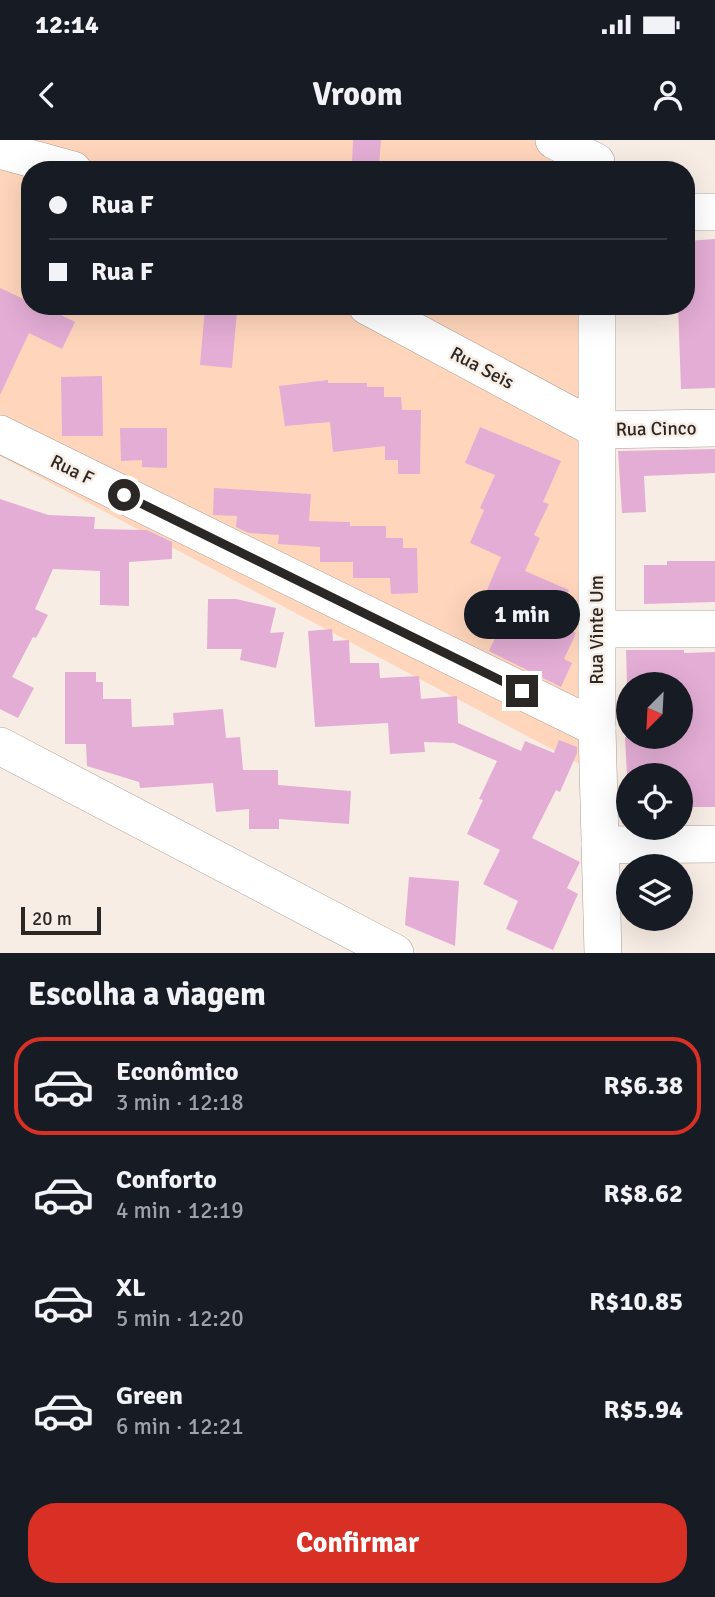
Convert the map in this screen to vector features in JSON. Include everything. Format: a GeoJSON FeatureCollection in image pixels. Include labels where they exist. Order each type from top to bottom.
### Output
{"type":"FeatureCollection","features":[{"type":"Feature","properties":{"kind":"street"},"geometry":{"type":"LineString","coordinates":[[554,140],[597,157]]}},
{"type":"Feature","properties":{"kind":"street"},"geometry":{"type":"LineString","coordinates":[[0,150],[40,161]]}},
{"type":"Feature","properties":{"kind":"street"},"geometry":{"type":"LineString","coordinates":[[695,212],[715,212]]}},
{"type":"Feature","properties":{"kind":"street","name":"Rua Seis"},"geometry":{"type":"LineString","coordinates":[[384,315],[598,430]]}},
{"type":"Feature","properties":{"kind":"street","name":"Rua Vinte Um"},"geometry":{"type":"LineString","coordinates":[[597,315],[597,728],[603,953]]}},
{"type":"Feature","properties":{"kind":"street","name":"Rua Cinco"},"geometry":{"type":"LineString","coordinates":[[598,430],[715,428]]}},
{"type":"Feature","properties":{"kind":"street","name":"Rua F"},"geometry":{"type":"LineString","coordinates":[[0,434],[597,728]]}},
{"type":"Feature","properties":{"kind":"street"},"geometry":{"type":"LineString","coordinates":[[597,629],[715,629]]}},
{"type":"Feature","properties":{"kind":"street"},"geometry":{"type":"LineString","coordinates":[[0,746],[395,953]]}},
{"type":"Feature","properties":{"kind":"street"},"geometry":{"type":"LineString","coordinates":[[600,845],[715,844]]}},
{"type":"Feature","properties":{"kind":"shaded area"},"geometry":{"type":"Polygon","coordinates":[[[0,140],[591,140],[591,161],[21,161],[21,315],[587,315],[591,770],[0,456],[0,140]]]}},
{"type":"Feature","properties":{"kind":"building"},"geometry":{"type":"Polygon","coordinates":[[[353,140],[381,140],[379,161],[352,161],[353,140]]]}},
{"type":"Feature","properties":{"kind":"building"},"geometry":{"type":"Polygon","coordinates":[[[715,239],[715,388],[681,389],[678,315],[695,315],[695,240],[715,239]]]}},
{"type":"Feature","properties":{"kind":"building"},"geometry":{"type":"Polygon","coordinates":[[[0,288],[21,298],[21,315],[61,315],[75,322],[62,349],[29,333],[0,395],[0,288]]]}},
{"type":"Feature","properties":{"kind":"building"},"geometry":{"type":"Polygon","coordinates":[[[204,315],[237,315],[232,368],[200,365],[204,315]]]}},
{"type":"Feature","properties":{"kind":"building"},"geometry":{"type":"Polygon","coordinates":[[[102,376],[103,436],[62,436],[61,377],[102,376]]]}},
{"type":"Feature","properties":{"kind":"building"},"geometry":{"type":"Polygon","coordinates":[[[328,380],[328,383],[367,383],[367,387],[384,387],[384,397],[401,397],[402,410],[421,410],[420,474],[398,474],[398,460],[385,460],[385,446],[333,452],[330,422],[285,426],[279,386],[328,380]]]}},
{"type":"Feature","properties":{"kind":"building"},"geometry":{"type":"Polygon","coordinates":[[[480,427],[561,461],[543,502],[549,504],[534,535],[540,538],[525,571],[569,590],[555,623],[576,633],[564,659],[572,663],[561,687],[489,651],[512,600],[487,590],[501,557],[470,543],[484,510],[480,508],[495,475],[465,463],[480,427]]]}},
{"type":"Feature","properties":{"kind":"building"},"geometry":{"type":"Polygon","coordinates":[[[120,428],[167,428],[167,468],[142,467],[142,460],[121,461],[120,428]]]}},
{"type":"Feature","properties":{"kind":"building"},"geometry":{"type":"Polygon","coordinates":[[[715,449],[715,473],[644,476],[646,512],[622,513],[618,451],[715,449]]]}},
{"type":"Feature","properties":{"kind":"building"},"geometry":{"type":"Polygon","coordinates":[[[214,488],[311,494],[309,521],[350,522],[350,526],[386,526],[386,538],[403,538],[403,548],[417,548],[418,593],[391,594],[390,578],[353,578],[353,562],[320,562],[320,547],[278,544],[279,535],[249,533],[236,527],[237,516],[213,515],[214,488]]]}},
{"type":"Feature","properties":{"kind":"building"},"geometry":{"type":"Polygon","coordinates":[[[0,499],[48,515],[95,517],[94,529],[147,530],[172,542],[172,559],[129,562],[129,606],[100,605],[100,571],[53,569],[35,609],[48,615],[12,677],[34,688],[18,718],[0,709],[0,499]]]}},
{"type":"Feature","properties":{"kind":"building"},"geometry":{"type":"Polygon","coordinates":[[[667,561],[715,561],[715,602],[644,604],[644,565],[667,565],[667,561]]]}},
{"type":"Feature","properties":{"kind":"building"},"geometry":{"type":"Polygon","coordinates":[[[208,599],[236,599],[276,608],[270,633],[284,632],[276,668],[240,660],[242,649],[207,649],[208,599]]]}},
{"type":"Feature","properties":{"kind":"building"},"geometry":{"type":"Polygon","coordinates":[[[332,629],[333,641],[349,640],[350,663],[379,663],[380,678],[419,676],[421,699],[457,696],[458,723],[521,751],[525,741],[554,753],[559,740],[577,747],[577,753],[560,792],[556,790],[532,838],[580,862],[567,888],[578,894],[553,950],[506,929],[518,901],[483,884],[500,850],[467,834],[483,800],[479,799],[497,761],[454,743],[424,742],[425,752],[390,754],[388,723],[315,727],[308,631],[332,629]]]}},
{"type":"Feature","properties":{"kind":"building"},"geometry":{"type":"Polygon","coordinates":[[[626,650],[715,652],[715,807],[693,807],[693,763],[626,763],[626,749],[693,749],[693,672],[627,672],[626,650]]]}},
{"type":"Feature","properties":{"kind":"building"},"geometry":{"type":"Polygon","coordinates":[[[65,672],[96,672],[96,682],[103,682],[103,699],[131,699],[132,727],[174,725],[173,713],[223,709],[226,738],[240,737],[243,770],[278,770],[278,785],[351,791],[349,824],[279,819],[279,829],[249,829],[249,809],[216,812],[213,783],[140,788],[139,782],[87,766],[86,744],[65,744],[65,672]]]}},
{"type":"Feature","properties":{"kind":"building"},"geometry":{"type":"Polygon","coordinates":[[[409,877],[459,881],[455,946],[405,925],[409,877]]]}},
{"type":"Feature","properties":{"kind":"route"},"geometry":{"type":"LineString","coordinates":[[124,495],[522,691]]}}]}
